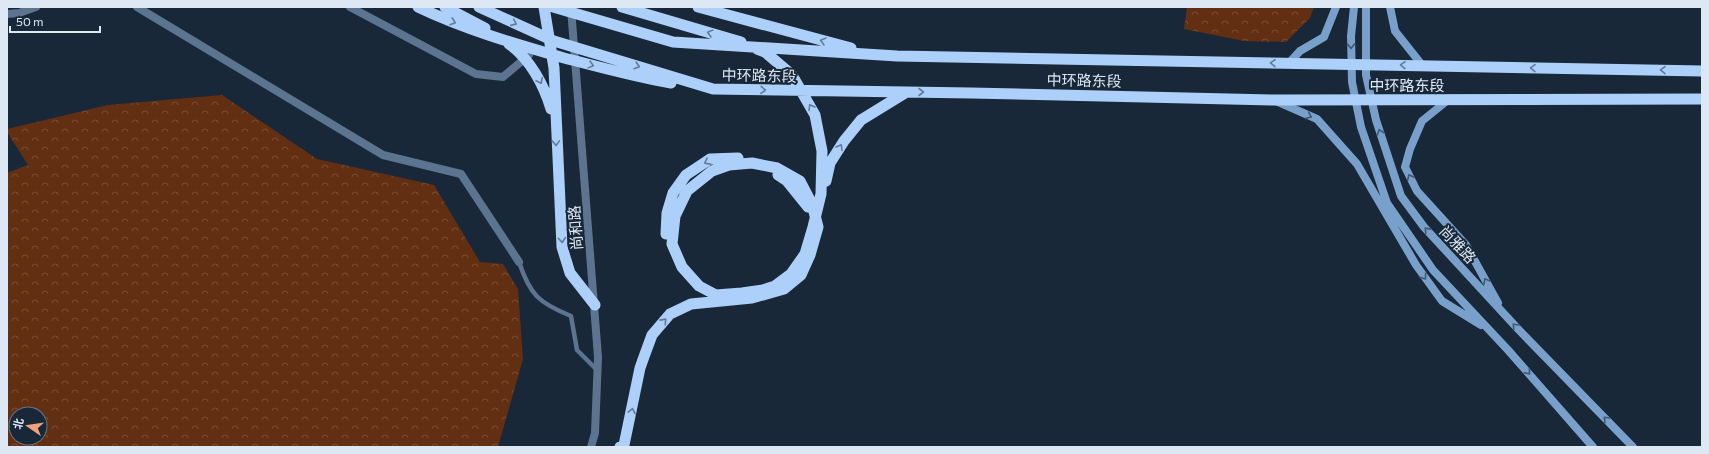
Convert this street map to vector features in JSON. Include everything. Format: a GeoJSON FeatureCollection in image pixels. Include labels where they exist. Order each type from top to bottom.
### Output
{"type":"FeatureCollection","features":[{"type":"Feature","properties":{"kind":"highway"},"geometry":{"type":"LineString","coordinates":[[418,7],[438,17],[531,48],[637,77],[712,89]]}},
{"type":"Feature","properties":{"kind":"highway"},"geometry":{"type":"LineString","coordinates":[[445,7],[483,26],[519,51],[539,79],[547,96],[556,124]]}},
{"type":"Feature","properties":{"kind":"highway","name":"中环路东段"},"geometry":{"type":"LineString","coordinates":[[479,7],[554,41],[712,89],[1274,100],[1702,99]]}},
{"type":"Feature","properties":{"kind":"highway"},"geometry":{"type":"LineString","coordinates":[[544,7],[554,68],[562,247],[570,273],[594,305]]}},
{"type":"Feature","properties":{"kind":"highway","name":"中环路东段"},"geometry":{"type":"LineString","coordinates":[[553,7],[673,42],[875,54],[1702,71]]}},
{"type":"Feature","properties":{"kind":"highway"},"geometry":{"type":"LineString","coordinates":[[620,447],[624,445],[640,368],[652,335],[670,314],[691,304],[752,298],[784,289],[801,275],[810,255],[818,227],[812,204],[800,181],[777,168],[752,163],[729,165],[712,171],[687,191],[675,216],[672,244],[682,268],[699,286],[716,295],[763,290],[775,286],[791,274],[805,254],[813,227],[821,194],[822,151],[815,115],[792,75],[765,52],[736,40],[622,7]]}},
{"type":"Feature","properties":{"kind":"highway"},"geometry":{"type":"LineString","coordinates":[[698,7],[875,54]]}},
{"type":"Feature","properties":{"kind":"highway"},"geometry":{"type":"LineString","coordinates":[[813,227],[812,215],[806,203],[787,181],[770,170],[741,158],[710,159],[686,175],[673,193],[667,213],[666,231],[670,259],[690,286],[705,296],[738,305],[762,303],[781,296],[803,278],[816,256],[824,189],[830,163],[844,141],[861,120],[905,92]]}},
{"type":"Feature","properties":{"kind":"main road"},"geometry":{"type":"LineString","coordinates":[[1290,63],[1300,51],[1324,37],[1336,7]]}},
{"type":"Feature","properties":{"kind":"main road"},"geometry":{"type":"LineString","coordinates":[[1354,7],[1351,36],[1352,82],[1361,127],[1387,203],[1433,270],[1491,331],[1593,447]]}},
{"type":"Feature","properties":{"kind":"main road","name":"尚雅路"},"geometry":{"type":"LineString","coordinates":[[1366,7],[1366,75],[1376,120],[1401,196],[1424,227],[1505,315],[1633,447]]}},
{"type":"Feature","properties":{"kind":"main road"},"geometry":{"type":"LineString","coordinates":[[1390,7],[1395,31],[1422,65]]}},
{"type":"Feature","properties":{"kind":"main road"},"geometry":{"type":"LineString","coordinates":[[1274,100],[1317,120],[1357,164],[1416,265],[1442,301],[1491,331]]}},
{"type":"Feature","properties":{"kind":"main road"},"geometry":{"type":"LineString","coordinates":[[1448,100],[1422,121],[1410,149],[1406,167],[1416,191],[1466,245],[1505,315]]}},
{"type":"Feature","properties":{"kind":"street"},"geometry":{"type":"LineString","coordinates":[[7,14],[19,13],[36,7]]}},
{"type":"Feature","properties":{"kind":"street"},"geometry":{"type":"LineString","coordinates":[[137,7],[383,155],[461,174],[519,262]]}},
{"type":"Feature","properties":{"kind":"street"},"geometry":{"type":"LineString","coordinates":[[350,7],[476,74],[503,77],[529,55],[531,48]]}},
{"type":"Feature","properties":{"kind":"street","name":"尚和路"},"geometry":{"type":"LineString","coordinates":[[570,7],[587,200],[598,371],[595,433],[591,447]]}},
{"type":"Feature","properties":{"kind":"lane"},"geometry":{"type":"LineString","coordinates":[[519,262],[525,282],[535,296],[553,309],[571,316],[577,350],[598,371]]}},
{"type":"Feature","properties":{"kind":"green space"},"geometry":{"type":"Polygon","coordinates":[[[1187,7],[1314,7],[1310,18],[1286,42],[1244,41],[1184,29],[1187,7]]]}},
{"type":"Feature","properties":{"kind":"green space"},"geometry":{"type":"Polygon","coordinates":[[[222,95],[317,159],[434,185],[480,262],[503,264],[518,289],[523,359],[498,447],[7,447],[7,173],[28,165],[7,132],[7,129],[108,105],[222,95]]]}}]}
